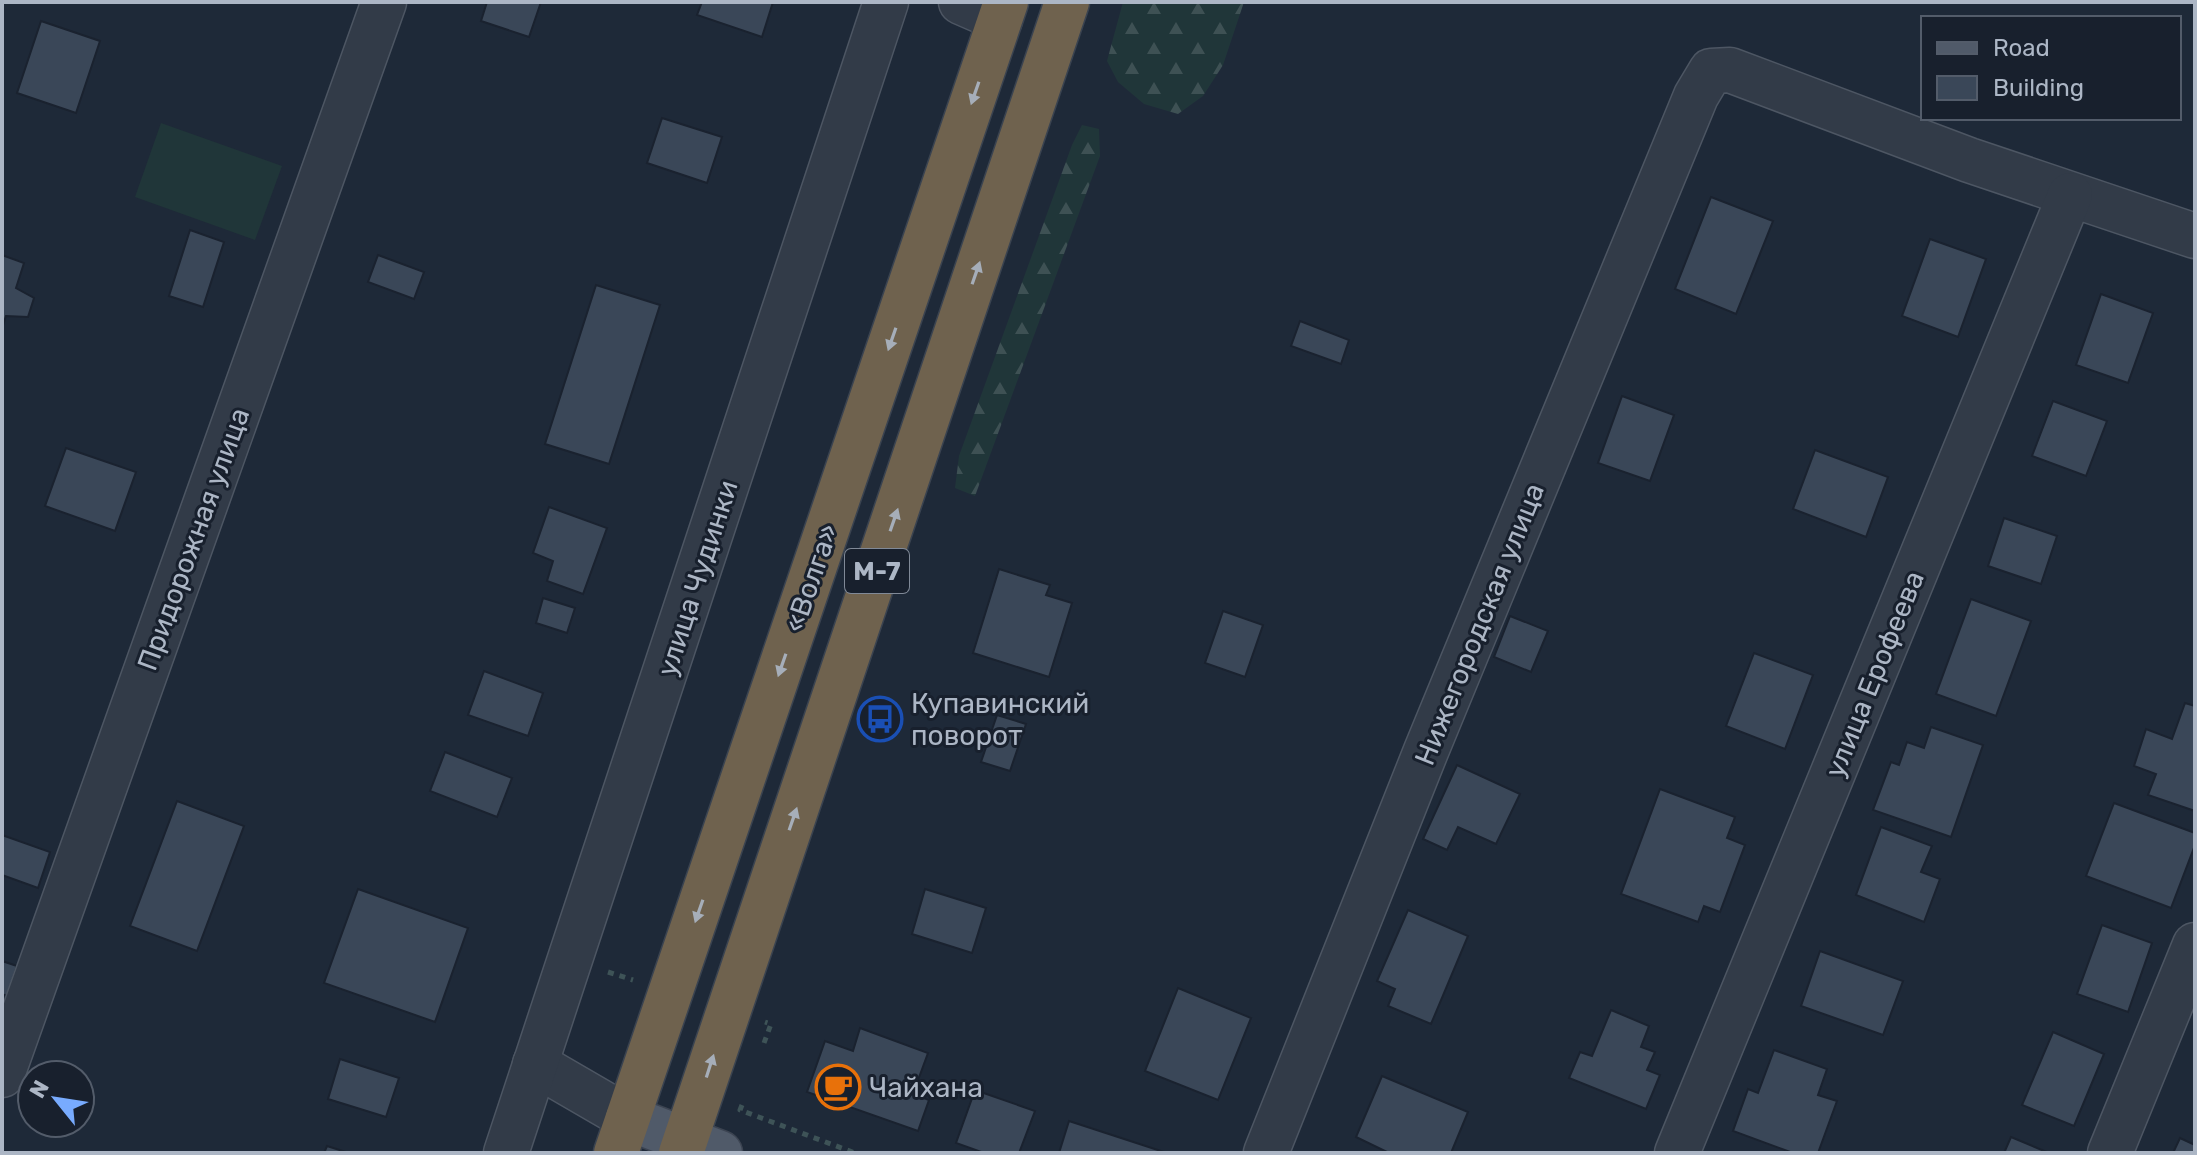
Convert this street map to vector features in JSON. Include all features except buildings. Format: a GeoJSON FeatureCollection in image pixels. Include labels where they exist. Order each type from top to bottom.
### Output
{"type":"FeatureCollection","features":[{"type":"Feature","properties":{"kind":"highway","name":"М-7"},"geometry":{"type":"LineString","coordinates":[[696,1149],[1067,2]]}},
{"type":"Feature","properties":{"kind":"highway","name":"«Волга»"},"geometry":{"type":"LineString","coordinates":[[622,1136],[989,8]]}},
{"type":"Feature","properties":{"kind":"main road"},"geometry":{"type":"LineString","coordinates":[[622,1136],[696,1149]]}},
{"type":"Feature","properties":{"kind":"street","name":"Придорожная улица"},"geometry":{"type":"LineString","coordinates":[[2,1075],[384,2]]}},
{"type":"Feature","properties":{"kind":"street","name":"улица Чудинки"},"geometry":{"type":"LineString","coordinates":[[506,1153],[886,2]]}},
{"type":"Feature","properties":{"kind":"street","name":"Нижегородская улица"},"geometry":{"type":"LineString","coordinates":[[1266,1153],[1426,751],[1696,96],[1711,71],[1730,70],[2070,195]]}},
{"type":"Feature","properties":{"kind":"street"},"geometry":{"type":"LineString","coordinates":[[2070,195],[2195,236]]}},
{"type":"Feature","properties":{"kind":"street","name":"улица Ерофеева"},"geometry":{"type":"LineString","coordinates":[[1677,1153],[2070,195]]}},
{"type":"Feature","properties":{"kind":"street"},"geometry":{"type":"LineString","coordinates":[[2110,1153],[2195,945]]}},
{"type":"Feature","properties":{"kind":"street"},"geometry":{"type":"LineString","coordinates":[[535,1064],[622,1136]]}},
{"type":"Feature","properties":{"kind":"path"},"geometry":{"type":"LineString","coordinates":[[740,1110],[855,1153]]}},
{"type":"Feature","properties":{"kind":"green space"},"geometry":{"type":"Polygon","coordinates":[[[1123,2],[1244,2],[1223,65],[1203,96],[1178,114],[1144,104],[1118,82],[1107,61],[1123,2]]]}},
{"type":"Feature","properties":{"kind":"green space"},"geometry":{"type":"Polygon","coordinates":[[[161,123],[282,166],[255,240],[135,197],[161,123]]]}},
{"type":"Feature","properties":{"kind":"green space"},"geometry":{"type":"Polygon","coordinates":[[[1082,125],[1099,129],[1100,156],[975,496],[955,488],[959,456],[1072,145],[1082,125]]]}},
{"type":"Feature","properties":{"kind":"place","name":"Купавинский поворот"},"geometry":{"type":"Point","coordinates":[880,719]}},
{"type":"Feature","properties":{"kind":"place","name":"Чайхана"},"geometry":{"type":"Point","coordinates":[838,1087]}}]}
